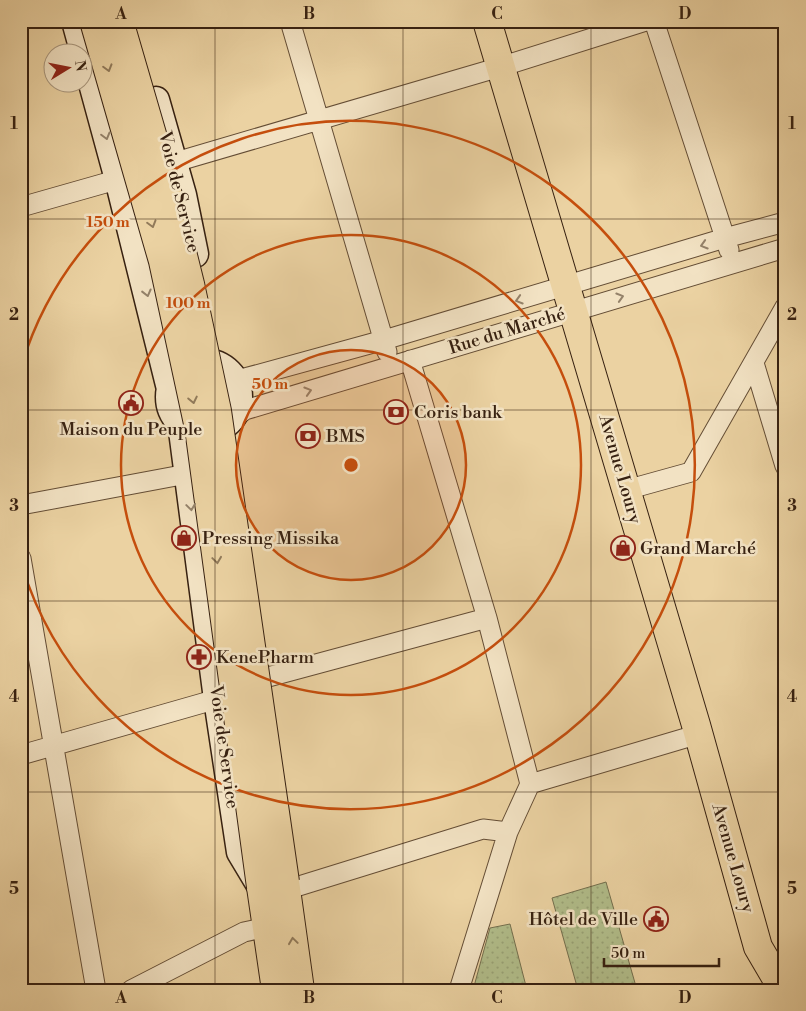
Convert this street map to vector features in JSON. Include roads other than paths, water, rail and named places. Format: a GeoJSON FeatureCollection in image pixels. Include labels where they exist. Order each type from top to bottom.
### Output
{"type":"FeatureCollection","features":[{"type":"Feature","properties":{"kind":"main road"},"geometry":{"type":"LineString","coordinates":[[75,21],[158,337],[170,389],[169,402],[173,414],[180,423],[191,430],[212,431],[222,427],[231,420],[239,400],[238,389],[225,372],[204,362],[193,364],[182,370],[174,379],[170,389]]}},
{"type":"Feature","properties":{"kind":"main road"},"geometry":{"type":"LineString","coordinates":[[94,21],[163,261],[199,428],[277,886],[300,990]]}},
{"type":"Feature","properties":{"kind":"main road"},"geometry":{"type":"LineString","coordinates":[[119,21],[158,155],[188,274],[216,411],[277,886]]}},
{"type":"Feature","properties":{"kind":"main road","name":"Voie de Service"},"geometry":{"type":"LineString","coordinates":[[132,21],[183,195],[225,372]]}},
{"type":"Feature","properties":{"kind":"main road","name":"Avenue Loury"},"geometry":{"type":"LineString","coordinates":[[487,21],[699,734],[771,988]]}},
{"type":"Feature","properties":{"kind":"main road"},"geometry":{"type":"LineString","coordinates":[[231,420],[287,812],[291,861],[277,886],[267,927],[276,990]]}},
{"type":"Feature","properties":{"kind":"main road","name":"Voie de Service"},"geometry":{"type":"LineString","coordinates":[[180,423],[217,699],[240,852],[277,886]]}},
{"type":"Feature","properties":{"kind":"street"},"geometry":{"type":"LineString","coordinates":[[290,21],[391,365]]}},
{"type":"Feature","properties":{"kind":"street"},"geometry":{"type":"LineString","coordinates":[[21,208],[500,67],[646,21]]}},
{"type":"Feature","properties":{"kind":"street"},"geometry":{"type":"LineString","coordinates":[[654,21],[732,263]]}},
{"type":"Feature","properties":{"kind":"street"},"geometry":{"type":"LineString","coordinates":[[225,372],[245,378],[384,340],[570,299],[725,238],[785,222]]}},
{"type":"Feature","properties":{"kind":"street","name":"Rue du Marché"},"geometry":{"type":"LineString","coordinates":[[231,420],[245,410],[410,360],[570,299],[732,263],[785,248]]}},
{"type":"Feature","properties":{"kind":"street"},"geometry":{"type":"LineString","coordinates":[[626,490],[691,472],[785,307]]}},
{"type":"Feature","properties":{"kind":"street"},"geometry":{"type":"LineString","coordinates":[[410,360],[487,618],[530,784],[508,832],[458,990]]}},
{"type":"Feature","properties":{"kind":"street"},"geometry":{"type":"LineString","coordinates":[[754,363],[785,466]]}},
{"type":"Feature","properties":{"kind":"street"},"geometry":{"type":"LineString","coordinates":[[21,505],[187,474]]}},
{"type":"Feature","properties":{"kind":"street"},"geometry":{"type":"LineString","coordinates":[[21,558],[96,990]]}},
{"type":"Feature","properties":{"kind":"street"},"geometry":{"type":"LineString","coordinates":[[268,677],[487,618]]}},
{"type":"Feature","properties":{"kind":"street"},"geometry":{"type":"LineString","coordinates":[[21,755],[217,699]]}},
{"type":"Feature","properties":{"kind":"street"},"geometry":{"type":"LineString","coordinates":[[530,784],[699,734]]}},
{"type":"Feature","properties":{"kind":"street"},"geometry":{"type":"LineString","coordinates":[[277,886],[483,829],[508,832]]}},
{"type":"Feature","properties":{"kind":"street"},"geometry":{"type":"LineString","coordinates":[[131,990],[244,932],[267,927]]}},
{"type":"Feature","properties":{"kind":"place","name":"Maison du Peuple"},"geometry":{"type":"Point","coordinates":[131,403]}},
{"type":"Feature","properties":{"kind":"place","name":"Coris bank"},"geometry":{"type":"Point","coordinates":[396,412]}},
{"type":"Feature","properties":{"kind":"place","name":"BMS"},"geometry":{"type":"Point","coordinates":[308,436]}},
{"type":"Feature","properties":{"kind":"place","name":"Pressing Missika"},"geometry":{"type":"Point","coordinates":[184,538]}},
{"type":"Feature","properties":{"kind":"place","name":"Grand Marché"},"geometry":{"type":"Point","coordinates":[623,548]}},
{"type":"Feature","properties":{"kind":"place","name":"KenePharm"},"geometry":{"type":"Point","coordinates":[199,657]}},
{"type":"Feature","properties":{"kind":"place","name":"Hôtel de Ville"},"geometry":{"type":"Point","coordinates":[656,919]}}]}
